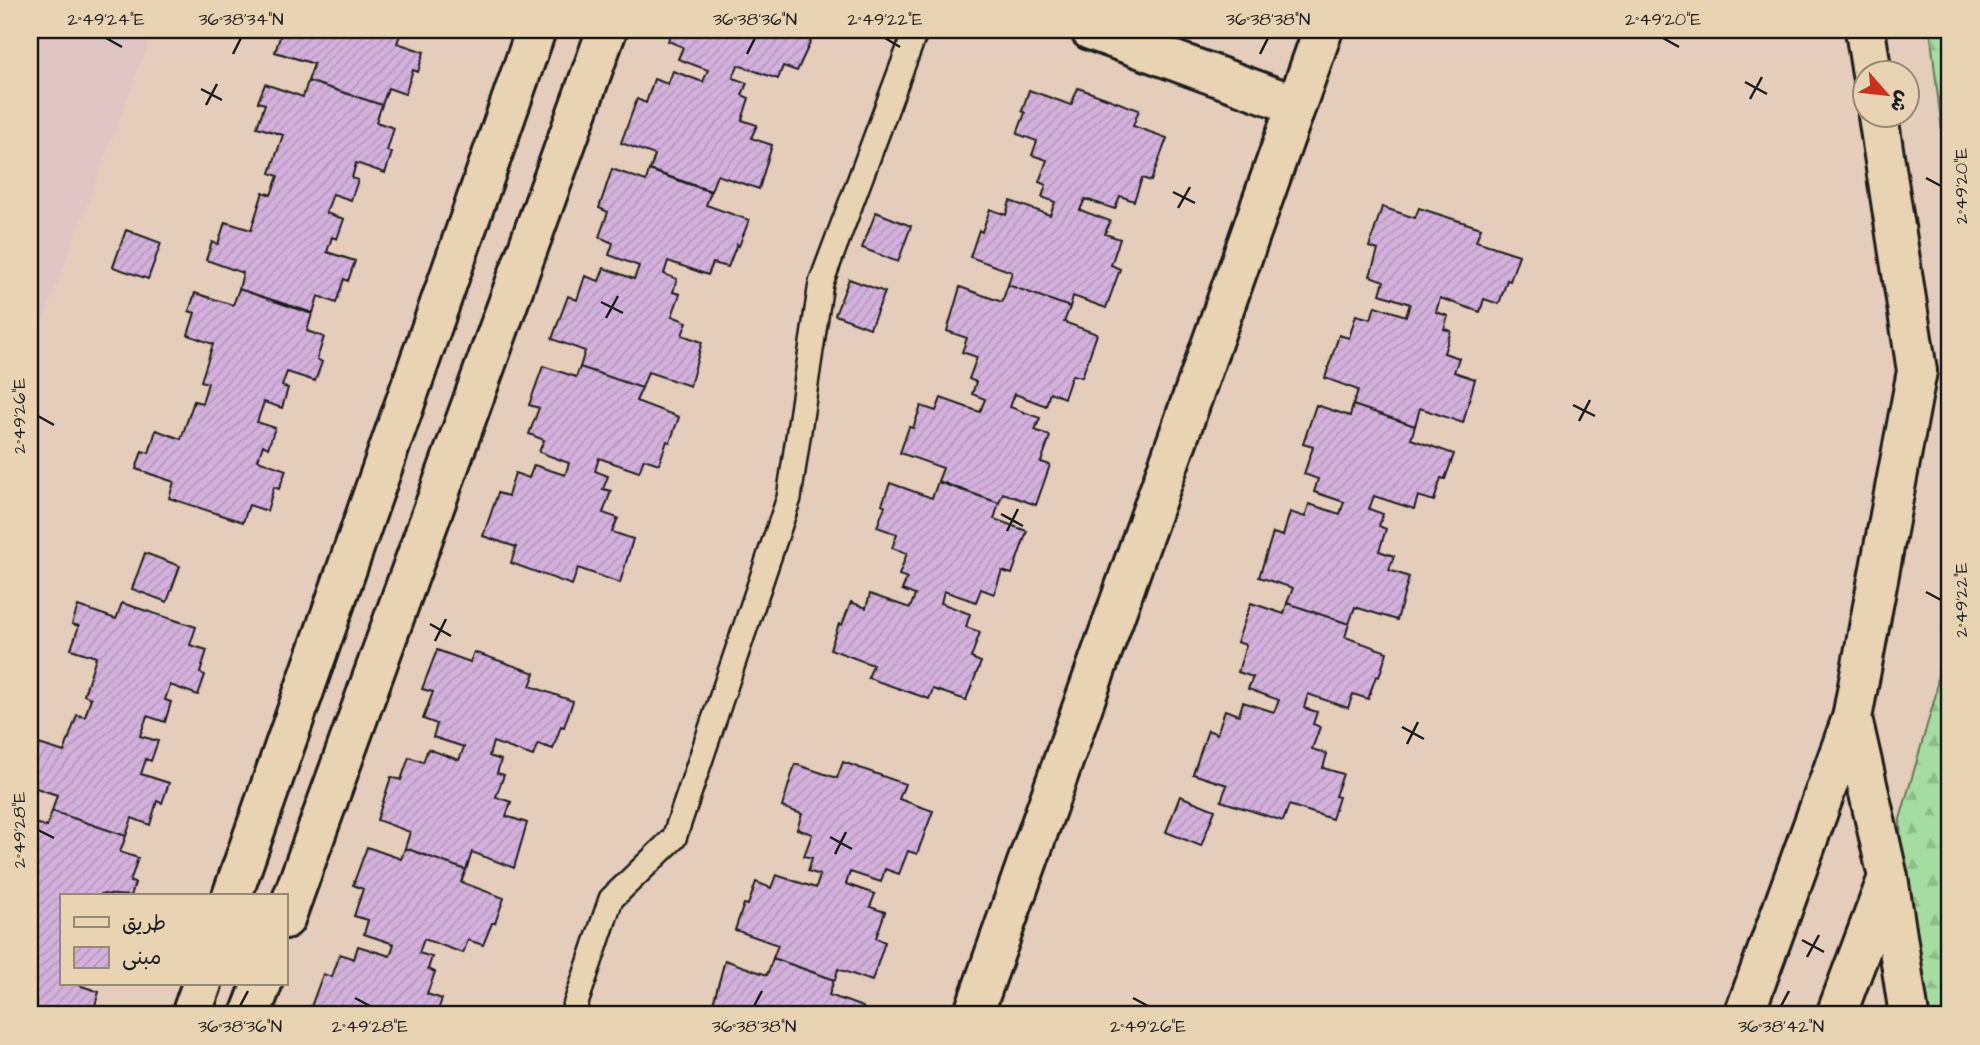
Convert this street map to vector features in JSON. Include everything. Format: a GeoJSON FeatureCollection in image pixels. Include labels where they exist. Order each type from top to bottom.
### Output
{"type":"FeatureCollection","features":[{"type":"Feature","properties":{"kind":"street"},"geometry":{"type":"LineString","coordinates":[[234,894],[536,30]]}},
{"type":"Feature","properties":{"kind":"street"},"geometry":{"type":"LineString","coordinates":[[287,913],[607,30]]}},
{"type":"Feature","properties":{"kind":"street"},"geometry":{"type":"LineString","coordinates":[[1090,30],[1296,105]]}},
{"type":"Feature","properties":{"kind":"street"},"geometry":{"type":"LineString","coordinates":[[974,1015],[1323,30]]}},
{"type":"Feature","properties":{"kind":"street"},"geometry":{"type":"LineString","coordinates":[[1866,30],[1870,60]]}},
{"type":"Feature","properties":{"kind":"street"},"geometry":{"type":"LineString","coordinates":[[1744,1015],[1852,718],[1917,372],[1880,130]]}},
{"type":"Feature","properties":{"kind":"street"},"geometry":{"type":"LineString","coordinates":[[1852,718],[1888,877],[1909,1015]]}},
{"type":"Feature","properties":{"kind":"street"},"geometry":{"type":"LineString","coordinates":[[1836,1015],[1888,877]]}},
{"type":"Feature","properties":{"kind":"street"},"geometry":{"type":"LineString","coordinates":[[191,1015],[201,986]]}},
{"type":"Feature","properties":{"kind":"street"},"geometry":{"type":"LineString","coordinates":[[250,1015],[261,986]]}},
{"type":"Feature","properties":{"kind":"lane"},"geometry":{"type":"LineString","coordinates":[[572,1015],[611,899],[674,838],[789,498],[821,283],[916,30]]}},
{"type":"Feature","properties":{"kind":"shaded area"},"geometry":{"type":"Polygon","coordinates":[[[30,30],[153,30],[30,354],[30,30]]]}},
{"type":"Feature","properties":{"kind":"green space"},"geometry":{"type":"Polygon","coordinates":[[[1930,30],[1950,30],[1950,199],[1930,30]]]}},
{"type":"Feature","properties":{"kind":"green space"},"geometry":{"type":"Polygon","coordinates":[[[1950,558],[1950,1015],[1916,1015],[1904,978],[1900,819],[1936,694],[1950,558]]]}},
{"type":"Feature","properties":{"kind":"building"},"geometry":{"type":"Polygon","coordinates":[[[289,30],[402,30],[397,43],[424,52],[418,72],[413,70],[405,94],[388,88],[382,105],[308,81],[314,64],[275,52],[281,34],[287,35],[289,30]]]}},
{"type":"Feature","properties":{"kind":"building"},"geometry":{"type":"Polygon","coordinates":[[[672,30],[816,30],[797,71],[783,66],[778,79],[738,65],[733,78],[747,83],[742,95],[749,98],[742,120],[757,125],[751,138],[772,145],[759,189],[717,175],[711,191],[650,170],[655,155],[621,143],[637,99],[646,103],[654,79],[668,84],[673,71],[703,82],[708,70],[678,59],[683,47],[668,41],[672,30]]]}},
{"type":"Feature","properties":{"kind":"building"},"geometry":{"type":"Polygon","coordinates":[[[308,81],[382,105],[376,122],[394,128],[387,151],[392,153],[385,173],[356,163],[352,178],[358,180],[351,200],[333,194],[326,213],[344,219],[337,239],[332,237],[327,252],[355,261],[348,281],[344,279],[336,303],[318,296],[313,313],[239,289],[243,273],[206,260],[212,242],[218,244],[225,222],[251,230],[263,192],[271,195],[278,176],[270,173],[283,135],[257,127],[265,104],[258,102],[265,84],[303,97],[308,81]]]}},
{"type":"Feature","properties":{"kind":"building"},"geometry":{"type":"Polygon","coordinates":[[[1078,88],[1139,110],[1133,126],[1167,138],[1151,181],[1142,178],[1134,201],[1120,196],[1115,209],[1085,199],[1080,210],[1110,221],[1105,234],[1120,239],[1111,265],[1120,269],[1106,308],[1073,296],[1070,307],[1008,285],[1012,272],[970,257],[990,209],[1006,215],[1010,201],[1050,215],[1055,202],[1042,197],[1046,185],[1039,182],[1047,160],[1032,155],[1037,141],[1017,134],[1025,113],[1022,111],[1029,90],[1071,105],[1078,88]]]}},
{"type":"Feature","properties":{"kind":"building"},"geometry":{"type":"Polygon","coordinates":[[[612,169],[646,181],[649,170],[711,192],[706,205],[749,220],[728,267],[713,263],[708,275],[668,261],[664,274],[677,279],[673,292],[680,294],[672,316],[687,322],[682,335],[702,342],[690,386],[648,372],[642,388],[580,367],[585,351],[552,339],[568,296],[577,300],[585,276],[599,281],[604,268],[634,279],[639,266],[609,255],[613,243],[599,237],[608,212],[599,208],[612,169]]]}},
{"type":"Feature","properties":{"kind":"building"},"geometry":{"type":"Polygon","coordinates":[[[1382,207],[1415,218],[1419,208],[1481,228],[1476,241],[1519,255],[1499,304],[1484,299],[1480,312],[1440,298],[1436,312],[1448,316],[1444,329],[1451,331],[1444,353],[1459,358],[1454,372],[1475,379],[1463,423],[1420,408],[1415,426],[1353,405],[1358,390],[1325,378],[1339,335],[1349,338],[1356,315],[1371,319],[1375,306],[1406,316],[1410,304],[1380,294],[1384,281],[1370,276],[1378,250],[1369,247],[1382,207]]]}},
{"type":"Feature","properties":{"kind":"building"},"geometry":{"type":"Polygon","coordinates":[[[876,212],[911,226],[898,262],[862,248],[876,212]]]}},
{"type":"Feature","properties":{"kind":"building"},"geometry":{"type":"Polygon","coordinates":[[[126,230],[161,243],[148,279],[113,267],[126,230]]]}},
{"type":"Feature","properties":{"kind":"building"},"geometry":{"type":"Polygon","coordinates":[[[849,279],[885,292],[870,328],[835,315],[849,279]]]}},
{"type":"Feature","properties":{"kind":"building"},"geometry":{"type":"Polygon","coordinates":[[[1008,285],[1070,307],[1064,322],[1097,334],[1082,377],[1072,375],[1064,398],[1050,392],[1046,406],[1015,394],[1010,407],[1040,418],[1035,430],[1050,436],[1041,462],[1050,465],[1036,505],[1003,493],[999,503],[938,481],[943,468],[900,453],[909,427],[913,428],[921,406],[936,411],[941,398],[980,412],[985,399],[972,394],[976,382],[969,379],[977,357],[962,352],[967,338],[947,331],[960,287],[1002,302],[1008,285]]]}},
{"type":"Feature","properties":{"kind":"building"},"geometry":{"type":"Polygon","coordinates":[[[239,289],[312,314],[307,331],[324,337],[317,359],[322,362],[315,381],[287,372],[282,386],[288,388],[282,408],[264,402],[257,422],[275,428],[268,448],[263,445],[258,460],[286,470],[279,489],[274,487],[267,511],[249,505],[243,522],[169,498],[174,482],[136,469],[142,451],[149,453],[156,430],[181,439],[194,401],[202,403],[208,383],[201,381],[213,344],[188,335],[195,313],[189,311],[195,293],[233,305],[239,289]]]}},
{"type":"Feature","properties":{"kind":"building"},"geometry":{"type":"Polygon","coordinates":[[[543,366],[576,377],[580,367],[642,388],[636,401],[679,417],[659,464],[644,459],[639,472],[599,458],[595,471],[608,476],[603,489],[611,491],[603,513],[618,518],[612,532],[633,539],[620,583],[578,568],[572,585],[511,563],[516,547],[483,536],[498,493],[508,496],[515,473],[529,478],[534,465],[565,475],[569,463],[539,452],[544,440],[529,434],[539,408],[529,405],[543,366]]]}},
{"type":"Feature","properties":{"kind":"building"},"geometry":{"type":"Polygon","coordinates":[[[1316,405],[1350,416],[1353,405],[1415,426],[1411,439],[1454,454],[1445,479],[1441,478],[1434,501],[1418,496],[1414,509],[1374,496],[1369,509],[1383,514],[1379,526],[1386,529],[1379,551],[1394,556],[1389,570],[1409,577],[1397,620],[1355,607],[1349,624],[1287,603],[1293,588],[1259,577],[1273,533],[1283,536],[1290,512],[1305,517],[1309,504],[1340,514],[1344,502],[1314,492],[1318,479],[1304,474],[1313,447],[1303,444],[1316,405]]]}},
{"type":"Feature","properties":{"kind":"building"},"geometry":{"type":"Polygon","coordinates":[[[938,482],[999,503],[994,519],[1027,531],[1012,574],[1002,571],[994,594],[981,589],[976,602],[944,591],[941,603],[970,614],[966,627],[980,632],[971,658],[981,662],[966,700],[933,689],[929,699],[868,678],[873,665],[830,649],[851,602],[866,608],[870,594],[910,608],[915,595],[902,590],[907,578],[899,575],[907,553],[892,548],[897,534],[877,527],[885,506],[882,504],[890,483],[932,498],[938,482]]]}},
{"type":"Feature","properties":{"kind":"building"},"geometry":{"type":"Polygon","coordinates":[[[145,553],[180,566],[167,602],[132,589],[145,553]]]}},
{"type":"Feature","properties":{"kind":"building"},"geometry":{"type":"Polygon","coordinates":[[[122,603],[196,627],[190,645],[207,650],[200,673],[205,675],[198,695],[170,685],[165,700],[171,702],[165,722],[147,716],[140,736],[158,741],[151,761],[146,759],[141,774],[169,783],[162,803],[157,801],[150,825],[132,818],[126,836],[52,811],[57,795],[30,786],[30,765],[32,766],[39,744],[64,752],[77,715],[85,717],[91,698],[84,695],[96,657],[71,649],[79,626],[72,624],[78,606],[116,619],[122,603]]]}},
{"type":"Feature","properties":{"kind":"building"},"geometry":{"type":"Polygon","coordinates":[[[1251,603],[1284,614],[1287,603],[1349,624],[1345,637],[1387,652],[1368,699],[1353,694],[1348,708],[1308,694],[1304,708],[1317,712],[1313,724],[1320,727],[1312,749],[1327,754],[1323,768],[1343,774],[1335,796],[1339,797],[1332,819],[1289,805],[1283,821],[1221,801],[1227,785],[1193,774],[1208,730],[1217,734],[1225,710],[1239,715],[1243,702],[1274,712],[1279,700],[1248,689],[1253,677],[1238,672],[1246,645],[1237,642],[1251,603]]]}},
{"type":"Feature","properties":{"kind":"building"},"geometry":{"type":"Polygon","coordinates":[[[437,650],[470,662],[474,652],[535,673],[530,686],[573,701],[553,749],[538,744],[533,756],[493,742],[489,756],[501,760],[497,773],[504,775],[496,797],[511,802],[506,816],[527,823],[514,868],[472,852],[466,870],[405,848],[410,832],[377,820],[391,777],[401,780],[409,757],[423,762],[428,749],[459,760],[464,747],[433,737],[437,724],[423,719],[433,692],[422,689],[437,650]]]}},
{"type":"Feature","properties":{"kind":"building"},"geometry":{"type":"Polygon","coordinates":[[[843,762],[905,784],[899,799],[933,811],[917,854],[908,851],[899,874],[885,869],[881,882],[850,872],[846,884],[875,894],[870,907],[885,912],[876,938],[885,942],[872,981],[838,969],[835,980],[773,958],[778,945],[735,930],[744,904],[748,905],[756,882],[771,888],[776,875],[816,888],[820,875],[808,871],[812,858],[804,856],[812,834],[797,829],[802,814],[782,807],[795,764],[837,778],[843,762]]]}},
{"type":"Feature","properties":{"kind":"building"},"geometry":{"type":"Polygon","coordinates":[[[1180,796],[1215,810],[1201,846],[1166,832],[1180,796]]]}},
{"type":"Feature","properties":{"kind":"building"},"geometry":{"type":"Polygon","coordinates":[[[52,811],[126,836],[120,852],[138,858],[130,882],[135,883],[132,894],[60,894],[60,986],[82,986],[99,992],[93,1012],[88,1009],[86,1015],[30,1015],[30,821],[47,827],[52,811]]]}},
{"type":"Feature","properties":{"kind":"building"},"geometry":{"type":"Polygon","coordinates":[[[367,847],[401,859],[405,848],[466,870],[461,882],[504,898],[483,945],[468,940],[463,953],[424,939],[419,953],[432,957],[428,969],[435,972],[427,994],[442,999],[437,1013],[444,1015],[308,1015],[323,974],[332,977],[340,954],[354,959],[358,946],[390,956],[394,944],[364,934],[368,920],[354,916],[363,889],[353,885],[367,847]]]}},
{"type":"Feature","properties":{"kind":"building"},"geometry":{"type":"Polygon","coordinates":[[[773,958],[834,980],[829,995],[863,1007],[860,1015],[731,1015],[732,1011],[713,1004],[725,960],[767,975],[773,958]]]}}]}
